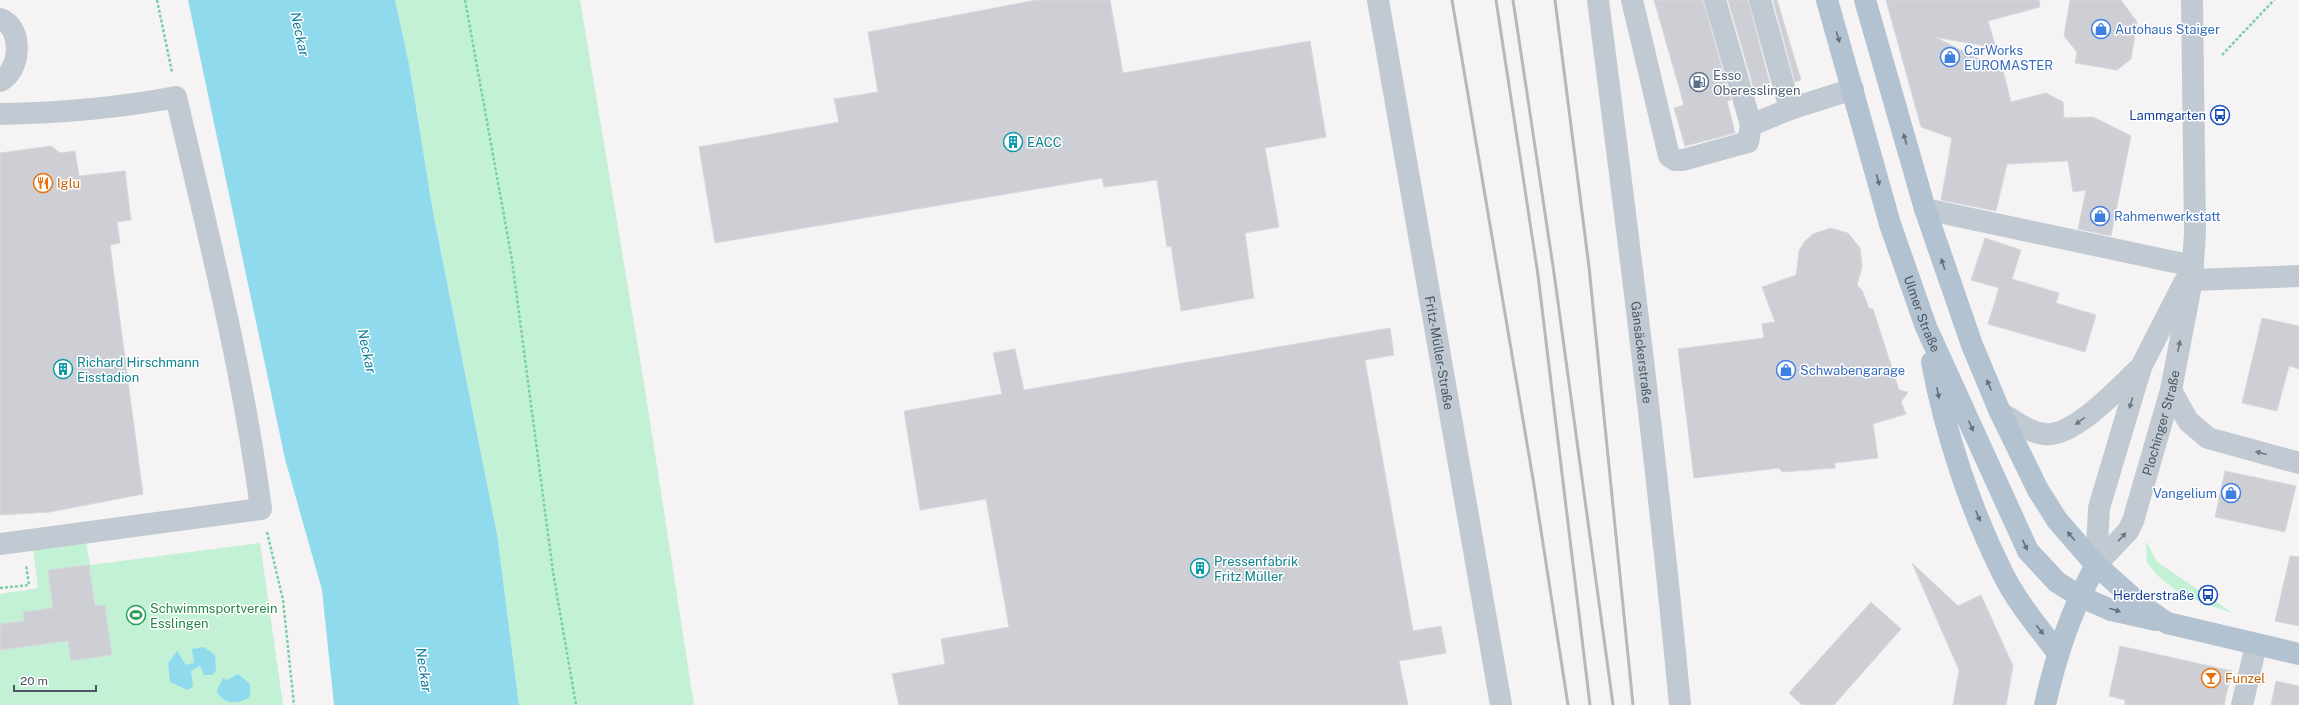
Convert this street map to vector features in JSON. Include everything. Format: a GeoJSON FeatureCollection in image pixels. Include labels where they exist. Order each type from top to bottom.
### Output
{"type":"FeatureCollection","features":[{"type":"Feature","properties":{"kind":"main road","name":"Ulmer Straße"},"geometry":{"type":"LineString","coordinates":[[1827,0],[1890,224],[1926,327],[2028,551],[2057,582],[2079,596],[2111,610],[2299,654]]}},
{"type":"Feature","properties":{"kind":"main road"},"geometry":{"type":"LineString","coordinates":[[1865,0],[1925,209],[1972,345],[2000,412],[2038,490],[2057,520],[2096,565],[2141,605],[2163,621]]}},
{"type":"Feature","properties":{"kind":"main road"},"geometry":{"type":"LineString","coordinates":[[1926,327],[1940,405],[1973,505],[2002,573],[2034,622],[2058,652]]}},
{"type":"Feature","properties":{"kind":"main road","name":"Plochinger Straße"},"geometry":{"type":"LineString","coordinates":[[2045,705],[2058,652],[2079,596],[2096,565]]}},
{"type":"Feature","properties":{"kind":"street","name":"Fritz-Müller-Straße"},"geometry":{"type":"LineString","coordinates":[[1378,0],[1500,705]]}},
{"type":"Feature","properties":{"kind":"street","name":"Gänsäckerstraße"},"geometry":{"type":"LineString","coordinates":[[1598,0],[1636,294],[1663,521],[1680,705]]}},
{"type":"Feature","properties":{"kind":"street"},"geometry":{"type":"LineString","coordinates":[[1632,0],[1669,156],[1675,160],[1683,160],[1748,142],[1751,125],[1714,0]]}},
{"type":"Feature","properties":{"kind":"street"},"geometry":{"type":"LineString","coordinates":[[1760,0],[1790,108]]}},
{"type":"Feature","properties":{"kind":"street","name":"Plochinger Straße"},"geometry":{"type":"LineString","coordinates":[[2096,565],[2128,531],[2133,521],[2171,390],[2193,273],[2192,0]]}},
{"type":"Feature","properties":{"kind":"street"},"geometry":{"type":"LineString","coordinates":[[0,19],[9,24],[12,30],[17,52],[12,71],[0,81]]}},
{"type":"Feature","properties":{"kind":"street"},"geometry":{"type":"LineString","coordinates":[[1751,125],[1790,108],[1853,89]]}},
{"type":"Feature","properties":{"kind":"street"},"geometry":{"type":"LineString","coordinates":[[0,114],[58,113],[113,108],[176,97],[223,296],[248,418],[261,509],[0,544]]}},
{"type":"Feature","properties":{"kind":"street"},"geometry":{"type":"LineString","coordinates":[[1925,209],[2193,273],[2299,276]]}},
{"type":"Feature","properties":{"kind":"street","name":"Plochinger Straße"},"geometry":{"type":"LineString","coordinates":[[2096,565],[2100,508],[2141,367],[2193,273]]}},
{"type":"Feature","properties":{"kind":"street"},"geometry":{"type":"LineString","coordinates":[[2000,412],[2031,430],[2044,434],[2058,433],[2070,428],[2086,416],[2141,367]]}},
{"type":"Feature","properties":{"kind":"street"},"geometry":{"type":"LineString","coordinates":[[2171,390],[2188,421],[2208,438],[2299,463]]}},
{"type":"Feature","properties":{"kind":"street"},"geometry":{"type":"LineString","coordinates":[[2242,705],[2256,645]]}},
{"type":"Feature","properties":{"kind":"path"},"geometry":{"type":"LineString","coordinates":[[157,0],[176,97]]}},
{"type":"Feature","properties":{"kind":"path"},"geometry":{"type":"LineString","coordinates":[[466,0],[512,260],[553,572],[576,705]]}},
{"type":"Feature","properties":{"kind":"path"},"geometry":{"type":"LineString","coordinates":[[2222,55],[2274,0]]}},
{"type":"Feature","properties":{"kind":"path"},"geometry":{"type":"LineString","coordinates":[[261,509],[283,600],[294,705]]}},
{"type":"Feature","properties":{"kind":"path"},"geometry":{"type":"LineString","coordinates":[[0,588],[29,585]]}},
{"type":"Feature","properties":{"kind":"green space"},"geometry":{"type":"Polygon","coordinates":[[[395,0],[580,0],[647,402],[694,705],[519,705],[497,534],[433,212],[409,64],[395,0]]]}},
{"type":"Feature","properties":{"kind":"green space","name":"Schwimmsportverein Esslingen"},"geometry":{"type":"Polygon","coordinates":[[[86,541],[90,565],[260,543],[283,705],[0,705],[0,594],[38,588],[33,548],[86,541]]]}},
{"type":"Feature","properties":{"kind":"green space"},"geometry":{"type":"Polygon","coordinates":[[[2146,541],[2157,562],[2233,613],[2205,604],[2177,591],[2160,578],[2147,563],[2146,541]]]}},
{"type":"Feature","properties":{"kind":"water","name":"Neckar"},"geometry":{"type":"Polygon","coordinates":[[[188,0],[395,0],[409,64],[433,212],[497,534],[519,705],[334,705],[322,590],[285,459],[188,0]]]}},
{"type":"Feature","properties":{"kind":"water"},"geometry":{"type":"Polygon","coordinates":[[[204,647],[215,655],[216,670],[213,675],[204,675],[200,666],[191,671],[193,686],[188,690],[170,682],[168,663],[177,651],[186,665],[194,663],[192,649],[204,647]]]}},
{"type":"Feature","properties":{"kind":"water"},"geometry":{"type":"Polygon","coordinates":[[[238,674],[250,684],[250,696],[237,702],[223,699],[217,690],[223,678],[227,680],[238,674]]]}},
{"type":"Feature","properties":{"kind":"building","name":"EACC"},"geometry":{"type":"Polygon","coordinates":[[[1037,0],[1110,0],[1123,73],[1310,41],[1326,137],[1265,148],[1279,227],[1245,233],[1254,298],[1181,311],[1171,246],[1167,247],[1157,180],[1104,187],[1102,178],[715,243],[699,147],[839,122],[834,99],[878,92],[868,32],[1037,0]]]}},
{"type":"Feature","properties":{"kind":"building","name":"Esso Oberesslingen"},"geometry":{"type":"Polygon","coordinates":[[[1654,0],[1703,0],[1731,100],[1727,101],[1735,133],[1685,146],[1674,108],[1684,105],[1654,0]]]}},
{"type":"Feature","properties":{"kind":"building"},"geometry":{"type":"Polygon","coordinates":[[[1728,0],[1748,0],[1771,88],[1755,93],[1728,0]]]}},
{"type":"Feature","properties":{"kind":"building"},"geometry":{"type":"Polygon","coordinates":[[[1773,0],[1777,0],[1801,80],[1795,82],[1773,0]]]}},
{"type":"Feature","properties":{"kind":"building","name":"CarWorks EUROMASTER"},"geometry":{"type":"Polygon","coordinates":[[[1886,0],[2039,0],[2040,7],[1988,21],[1996,48],[1935,37],[2003,71],[2011,102],[2046,93],[2063,102],[2064,118],[2093,117],[2131,136],[2111,236],[2078,229],[2086,190],[2073,192],[2068,161],[2007,164],[1996,211],[1941,200],[1952,138],[1921,127],[1886,0]]]}},
{"type":"Feature","properties":{"kind":"building","name":"Autohaus Staiger"},"geometry":{"type":"Polygon","coordinates":[[[2070,0],[2121,0],[2137,22],[2131,59],[2117,70],[2075,63],[2077,52],[2064,36],[2070,0]]]}},
{"type":"Feature","properties":{"kind":"building","name":"Richard Hirschmann Eisstadion"},"geometry":{"type":"Polygon","coordinates":[[[51,146],[60,153],[75,151],[79,176],[125,171],[131,220],[117,222],[120,243],[110,245],[143,494],[50,512],[0,515],[0,153],[51,146]]]}},
{"type":"Feature","properties":{"kind":"building","name":"Schwabengarage"},"geometry":{"type":"Polygon","coordinates":[[[1830,228],[1848,233],[1860,248],[1862,267],[1857,285],[1862,290],[1869,308],[1873,309],[1899,390],[1908,392],[1901,402],[1906,414],[1873,424],[1878,458],[1835,463],[1835,468],[1782,472],[1779,468],[1694,478],[1678,349],[1764,338],[1762,324],[1775,322],[1762,287],[1796,275],[1799,251],[1804,242],[1813,234],[1830,228]]]}},
{"type":"Feature","properties":{"kind":"building"},"geometry":{"type":"Polygon","coordinates":[[[1985,238],[2021,250],[2012,279],[2059,293],[2056,303],[2096,315],[2085,352],[1988,324],[1999,288],[1971,280],[1985,238]]]}},
{"type":"Feature","properties":{"kind":"building"},"geometry":{"type":"Polygon","coordinates":[[[2262,318],[2299,326],[2299,369],[2289,366],[2277,411],[2242,403],[2262,318]]]}},
{"type":"Feature","properties":{"kind":"building","name":"Pressenfabrik Fritz Müller"},"geometry":{"type":"Polygon","coordinates":[[[1390,328],[1394,355],[1365,360],[1413,631],[1441,626],[1446,653],[1399,661],[1408,705],[899,705],[892,674],[945,664],[941,639],[1009,627],[986,499],[920,510],[904,411],[1002,394],[993,353],[1015,349],[1024,390],[1390,328]]]}},
{"type":"Feature","properties":{"kind":"building"},"geometry":{"type":"Polygon","coordinates":[[[2225,471],[2296,486],[2285,532],[2215,517],[2225,471]]]}},
{"type":"Feature","properties":{"kind":"building"},"geometry":{"type":"Polygon","coordinates":[[[2290,556],[2299,557],[2299,626],[2275,621],[2290,556]]]}},
{"type":"Feature","properties":{"kind":"building"},"geometry":{"type":"Polygon","coordinates":[[[1912,563],[1958,606],[1981,595],[2013,666],[2006,705],[1953,705],[1959,670],[1912,563]]]}},
{"type":"Feature","properties":{"kind":"building"},"geometry":{"type":"Polygon","coordinates":[[[89,565],[95,606],[105,605],[112,655],[71,661],[68,641],[0,650],[0,624],[24,621],[23,612],[53,608],[48,570],[89,565]]]}},
{"type":"Feature","properties":{"kind":"building"},"geometry":{"type":"Polygon","coordinates":[[[1871,602],[1901,629],[1834,705],[1802,705],[1789,693],[1871,602]]]}},
{"type":"Feature","properties":{"kind":"building"},"geometry":{"type":"Polygon","coordinates":[[[2120,646],[2232,671],[2224,705],[2125,705],[2125,700],[2109,696],[2120,646]]]}},
{"type":"Feature","properties":{"kind":"building"},"geometry":{"type":"Polygon","coordinates":[[[2276,681],[2299,686],[2299,705],[2271,705],[2276,681]]]}},
{"type":"Feature","properties":{"kind":"railway"},"geometry":{"type":"LineString","coordinates":[[1452,0],[1533,479],[1568,705]]}},
{"type":"Feature","properties":{"kind":"railway"},"geometry":{"type":"LineString","coordinates":[[1496,0],[1538,275],[1590,705]]}},
{"type":"Feature","properties":{"kind":"railway"},"geometry":{"type":"LineString","coordinates":[[1513,0],[1554,273],[1613,705]]}},
{"type":"Feature","properties":{"kind":"railway"},"geometry":{"type":"LineString","coordinates":[[1555,0],[1589,267],[1633,705]]}},
{"type":"Feature","properties":{"kind":"place","name":"Autohaus Staiger"},"geometry":{"type":"Point","coordinates":[2101,29]}},
{"type":"Feature","properties":{"kind":"place","name":"CarWorks EUROMASTER"},"geometry":{"type":"Point","coordinates":[1950,57]}},
{"type":"Feature","properties":{"kind":"place","name":"Esso Oberesslingen"},"geometry":{"type":"Point","coordinates":[1699,82]}},
{"type":"Feature","properties":{"kind":"place","name":"Lammgarten"},"geometry":{"type":"Point","coordinates":[2220,115]}},
{"type":"Feature","properties":{"kind":"place","name":"EACC"},"geometry":{"type":"Point","coordinates":[1013,142]}},
{"type":"Feature","properties":{"kind":"place","name":"Iglu"},"geometry":{"type":"Point","coordinates":[43,183]}},
{"type":"Feature","properties":{"kind":"place","name":"Rahmenwerkstatt"},"geometry":{"type":"Point","coordinates":[2100,216]}},
{"type":"Feature","properties":{"kind":"place","name":"Richard Hirschmann Eisstadion"},"geometry":{"type":"Point","coordinates":[63,369]}},
{"type":"Feature","properties":{"kind":"place","name":"Schwabengarage"},"geometry":{"type":"Point","coordinates":[1786,370]}},
{"type":"Feature","properties":{"kind":"place","name":"Vangelium"},"geometry":{"type":"Point","coordinates":[2231,493]}},
{"type":"Feature","properties":{"kind":"place","name":"Pressenfabrik Fritz Müller"},"geometry":{"type":"Point","coordinates":[1200,568]}},
{"type":"Feature","properties":{"kind":"place","name":"Herderstraße"},"geometry":{"type":"Point","coordinates":[2208,595]}},
{"type":"Feature","properties":{"kind":"place","name":"Schwimmsportverein Esslingen"},"geometry":{"type":"Point","coordinates":[136,615]}},
{"type":"Feature","properties":{"kind":"place","name":"Funzel"},"geometry":{"type":"Point","coordinates":[2211,678]}}]}
